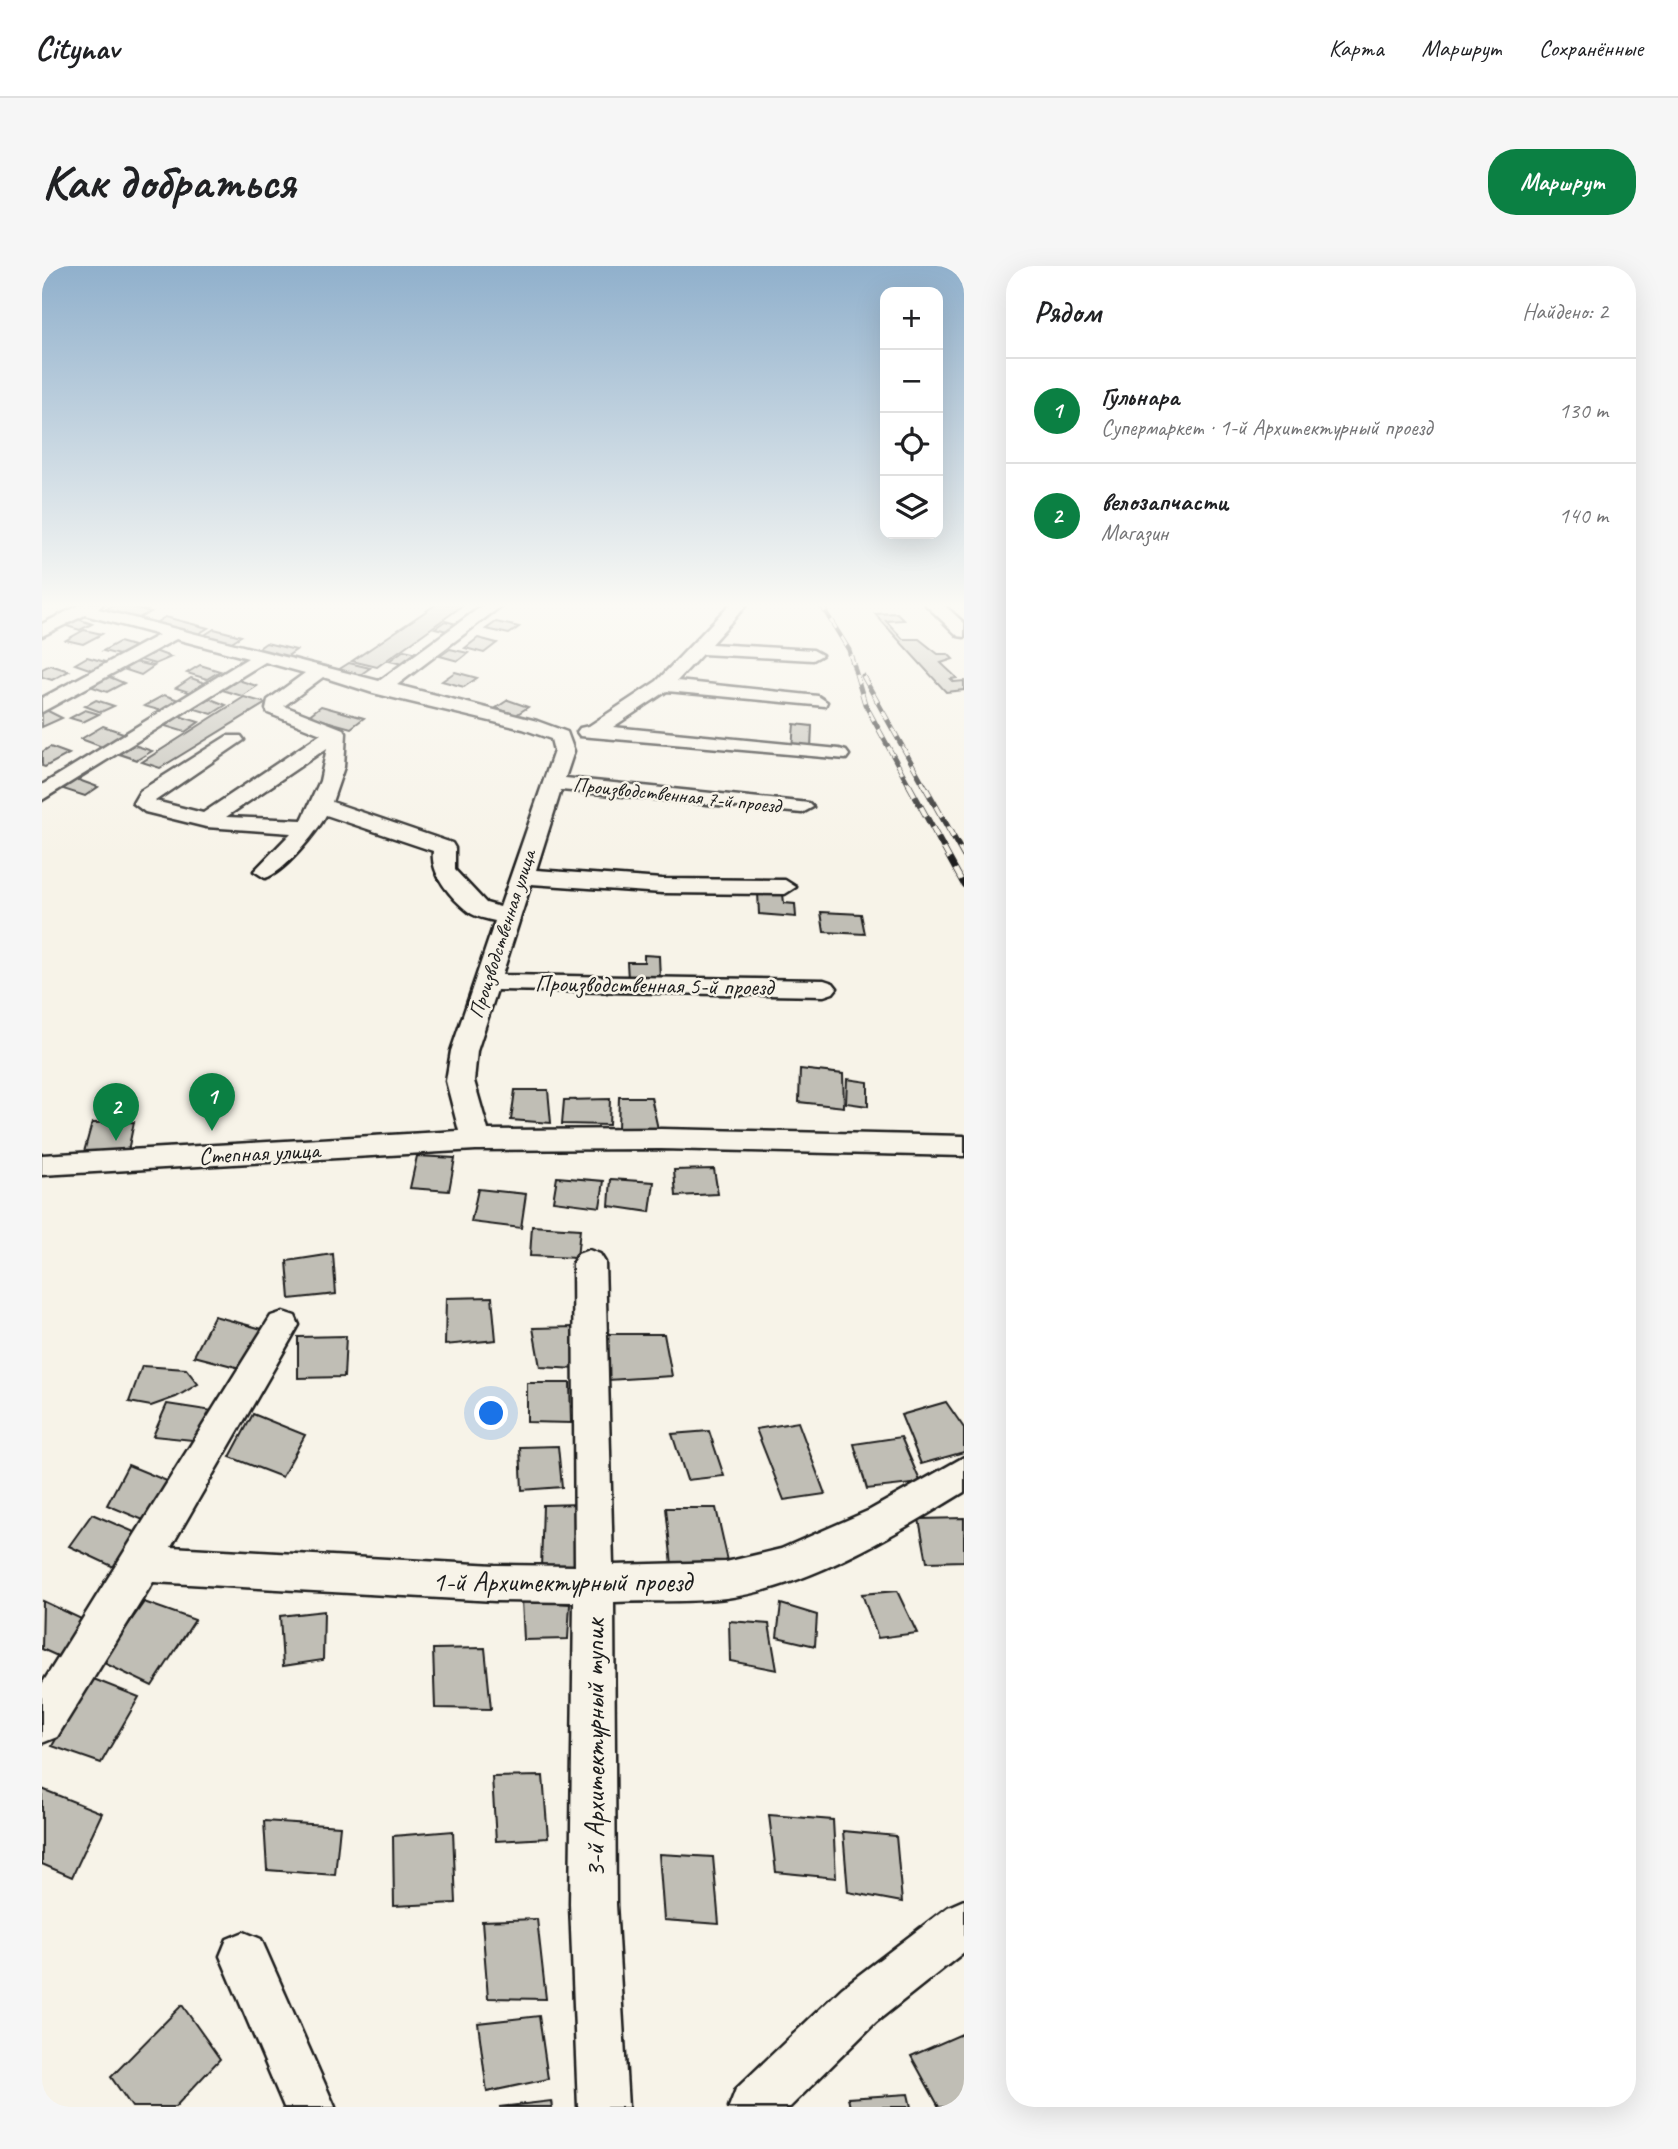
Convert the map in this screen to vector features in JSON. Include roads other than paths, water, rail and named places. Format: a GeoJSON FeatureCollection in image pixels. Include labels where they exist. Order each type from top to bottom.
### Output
{"type":"FeatureCollection","features":[{"type":"Feature","properties":{"kind":"street"},"geometry":{"type":"LineString","coordinates":[[42,706],[73,689]]}},
{"type":"Feature","properties":{"kind":"street"},"geometry":{"type":"LineString","coordinates":[[42,793],[210,689]]}},
{"type":"Feature","properties":{"kind":"street"},"geometry":{"type":"LineString","coordinates":[[295,689],[275,704],[275,709],[336,733]]}},
{"type":"Feature","properties":{"kind":"street"},"geometry":{"type":"LineString","coordinates":[[380,689],[530,725],[560,736],[594,731],[839,755]]}},
{"type":"Feature","properties":{"kind":"street"},"geometry":{"type":"LineString","coordinates":[[594,731],[656,689]]}},
{"type":"Feature","properties":{"kind":"street"},"geometry":{"type":"LineString","coordinates":[[705,689],[818,702]]}},
{"type":"Feature","properties":{"kind":"street"},"geometry":{"type":"LineString","coordinates":[[265,871],[309,825],[334,765],[338,739],[336,733]]}},
{"type":"Feature","properties":{"kind":"street"},"geometry":{"type":"LineString","coordinates":[[206,821],[336,733]]}},
{"type":"Feature","properties":{"kind":"street","name":"Производственная улица"},"geometry":{"type":"LineString","coordinates":[[476,1140],[460,1081],[464,1051],[506,917],[564,751],[560,736]]}},
{"type":"Feature","properties":{"kind":"street"},"geometry":{"type":"LineString","coordinates":[[234,740],[147,796],[144,803],[152,808],[206,821],[249,828],[309,825]]}},
{"type":"Feature","properties":{"kind":"street","name":"Производственная 7-й проезд"},"geometry":{"type":"LineString","coordinates":[[553,783],[802,807]]}},
{"type":"Feature","properties":{"kind":"street"},"geometry":{"type":"LineString","coordinates":[[319,805],[444,848],[442,866],[453,882],[478,908],[506,917]]}},
{"type":"Feature","properties":{"kind":"street"},"geometry":{"type":"LineString","coordinates":[[521,876],[662,886],[785,887]]}},
{"type":"Feature","properties":{"kind":"street","name":"Производственная 5-й проезд"},"geometry":{"type":"LineString","coordinates":[[485,982],[824,988]]}},
{"type":"Feature","properties":{"kind":"street"},"geometry":{"type":"LineString","coordinates":[[476,1140],[675,1139],[964,1146]]}},
{"type":"Feature","properties":{"kind":"street","name":"Степная улица"},"geometry":{"type":"LineString","coordinates":[[42,1165],[476,1140]]}},
{"type":"Feature","properties":{"kind":"street","name":"3-й Архитектурный тупик"},"geometry":{"type":"LineString","coordinates":[[589,1262],[594,1584],[593,1904],[603,2107]]}},
{"type":"Feature","properties":{"kind":"street"},"geometry":{"type":"LineString","coordinates":[[42,1722],[284,1325]]}},
{"type":"Feature","properties":{"kind":"street","name":"1-й Архитектурный проезд"},"geometry":{"type":"LineString","coordinates":[[137,1570],[152,1564],[321,1576],[594,1584],[726,1580],[785,1566],[883,1521],[964,1474]]}},
{"type":"Feature","properties":{"kind":"street"},"geometry":{"type":"LineString","coordinates":[[754,2107],[859,2005],[964,1923]]}},
{"type":"Feature","properties":{"kind":"street"},"geometry":{"type":"LineString","coordinates":[[244,1956],[310,2107]]}},
{"type":"Feature","properties":{"kind":"railway"},"geometry":{"type":"LineString","coordinates":[[861,689],[865,704],[910,787]]}},
{"type":"Feature","properties":{"kind":"railway"},"geometry":{"type":"LineString","coordinates":[[870,689],[925,787]]}},
{"type":"Feature","properties":{"kind":"railway"},"geometry":{"type":"LineString","coordinates":[[909,785],[964,885]]}},
{"type":"Feature","properties":{"kind":"railway"},"geometry":{"type":"LineString","coordinates":[[924,785],[964,856]]}},
{"type":"Feature","properties":{"kind":"place","name":"Гульнара"},"geometry":{"type":"Point","coordinates":[212,1131]}},
{"type":"Feature","properties":{"kind":"place","name":"велозапчасти"},"geometry":{"type":"Point","coordinates":[116,1141]}}]}
